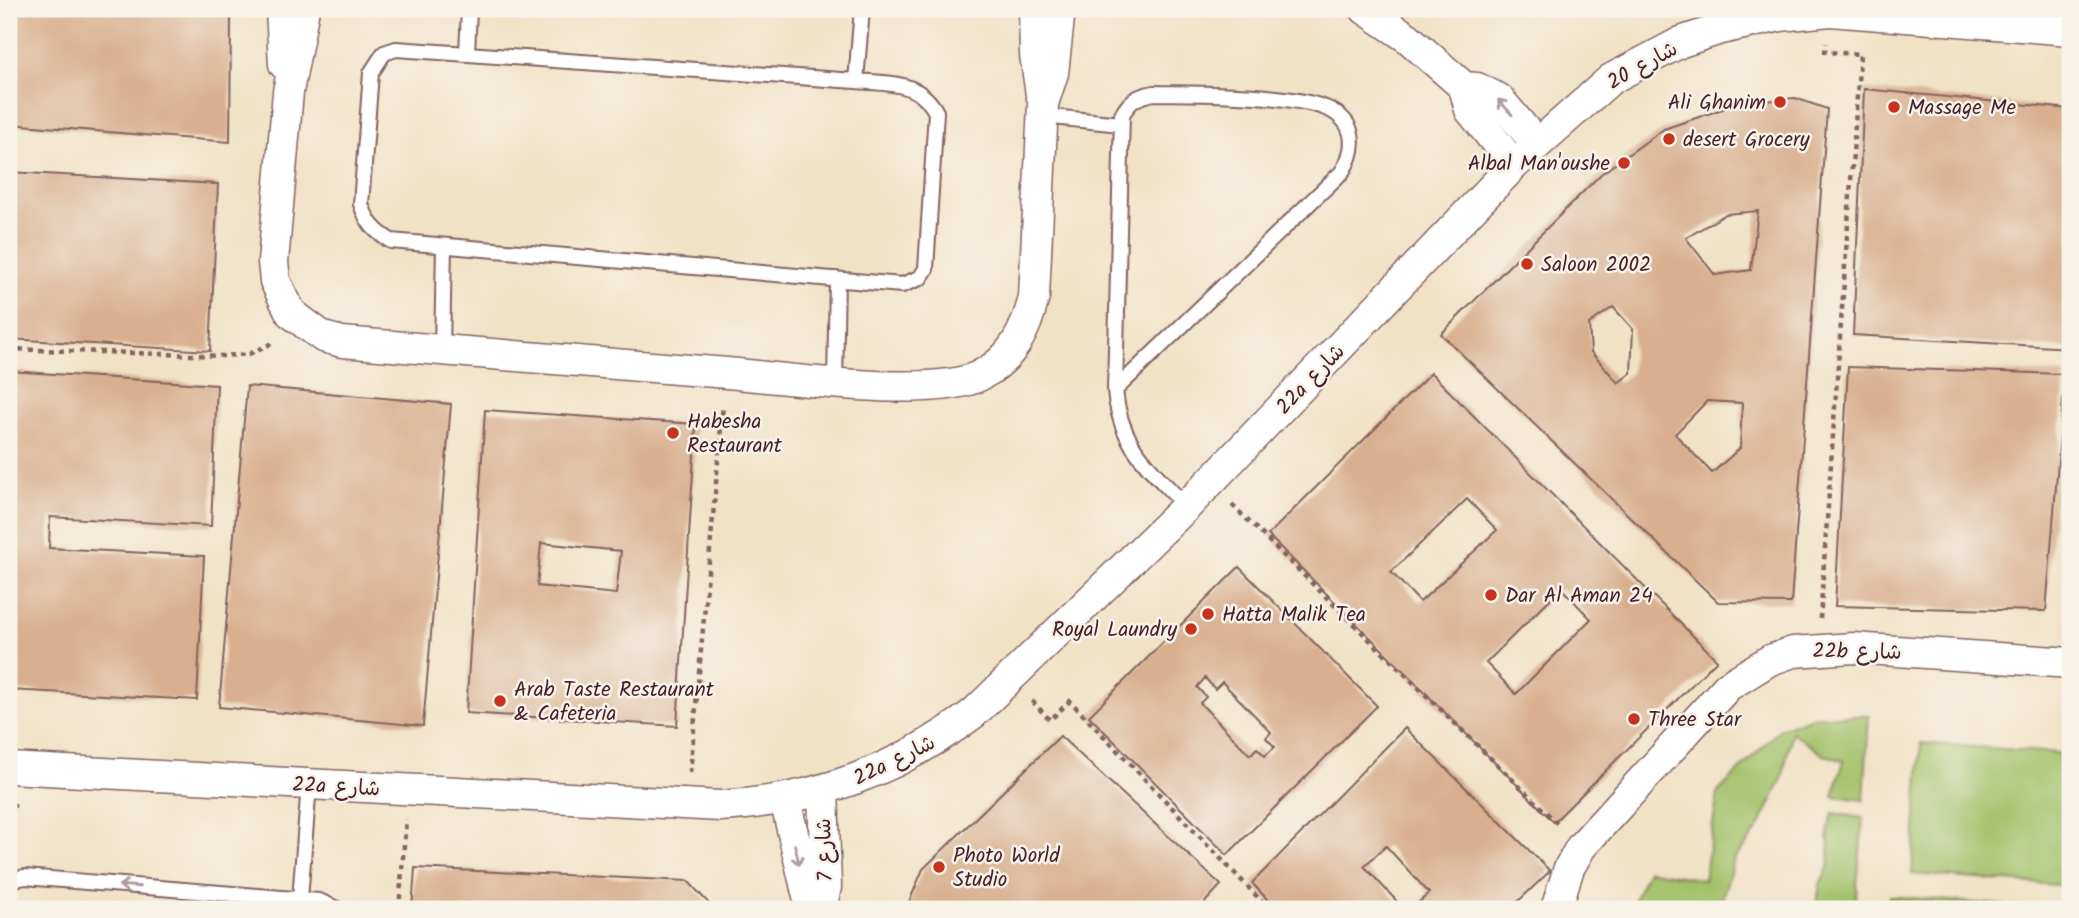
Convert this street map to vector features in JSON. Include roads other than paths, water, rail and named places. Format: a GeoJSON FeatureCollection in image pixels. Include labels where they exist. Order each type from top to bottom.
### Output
{"type":"FeatureCollection","features":[{"type":"Feature","properties":{"kind":"street"},"geometry":{"type":"LineString","coordinates":[[281,9],[288,92]]}},
{"type":"Feature","properties":{"kind":"street"},"geometry":{"type":"LineString","coordinates":[[304,9],[288,92],[273,262],[282,298],[291,313],[306,327],[323,337],[342,342],[442,351],[835,382],[955,385],[979,377],[1000,363],[1017,345],[1028,322],[1034,297],[1043,110],[1053,73],[1060,9]]}},
{"type":"Feature","properties":{"kind":"street"},"geometry":{"type":"LineString","coordinates":[[1034,9],[1036,71],[1043,110]]}},
{"type":"Feature","properties":{"kind":"street"},"geometry":{"type":"LineString","coordinates":[[1365,9],[1408,38],[1464,87],[1470,110],[1514,166]]}},
{"type":"Feature","properties":{"kind":"street","name":"شارع 20"},"geometry":{"type":"LineString","coordinates":[[1537,144],[1611,79],[1681,42],[1715,19],[1830,11],[2070,30]]}},
{"type":"Feature","properties":{"kind":"street"},"geometry":{"type":"LineString","coordinates":[[1464,87],[1477,88],[1499,99],[1537,144]]}},
{"type":"Feature","properties":{"kind":"street","name":"22a شارع"},"geometry":{"type":"LineString","coordinates":[[9,768],[687,805],[753,804],[785,800],[880,770],[938,739],[974,713],[1210,483],[1537,144]]}},
{"type":"Feature","properties":{"kind":"street","name":"22b شارع"},"geometry":{"type":"LineString","coordinates":[[1556,909],[1570,868],[1581,847],[1728,686],[1770,660],[1818,648],[2070,663]]}},
{"type":"Feature","properties":{"kind":"street","name":"شارع 7"},"geometry":{"type":"LineString","coordinates":[[821,909],[826,887],[823,790]]}},
{"type":"Feature","properties":{"kind":"street","name":"شارع 7"},"geometry":{"type":"LineString","coordinates":[[785,800],[811,909]]}},
{"type":"Feature","properties":{"kind":"lane"},"geometry":{"type":"LineString","coordinates":[[467,53],[469,9]]}},
{"type":"Feature","properties":{"kind":"lane"},"geometry":{"type":"LineString","coordinates":[[856,81],[862,9]]}},
{"type":"Feature","properties":{"kind":"lane"},"geometry":{"type":"LineString","coordinates":[[396,49],[856,81],[918,89],[929,99],[936,112],[928,259],[920,278],[902,285],[391,240],[377,232],[366,220],[361,204],[371,73],[384,53],[396,49]]}},
{"type":"Feature","properties":{"kind":"lane"},"geometry":{"type":"LineString","coordinates":[[1115,390],[1342,172],[1350,158],[1353,142],[1348,127],[1337,114],[1322,108],[1266,97],[1154,93],[1140,96],[1128,103],[1121,124],[1115,390],[1117,416],[1126,439],[1186,507]]}},
{"type":"Feature","properties":{"kind":"lane"},"geometry":{"type":"LineString","coordinates":[[1043,110],[1121,124]]}},
{"type":"Feature","properties":{"kind":"lane"},"geometry":{"type":"LineString","coordinates":[[442,351],[444,246]]}},
{"type":"Feature","properties":{"kind":"lane"},"geometry":{"type":"LineString","coordinates":[[835,382],[837,279]]}},
{"type":"Feature","properties":{"kind":"lane"},"geometry":{"type":"LineString","coordinates":[[300,899],[309,784]]}},
{"type":"Feature","properties":{"kind":"lane"},"geometry":{"type":"LineString","coordinates":[[9,880],[25,877],[300,899],[319,901],[337,909]]}},
{"type":"Feature","properties":{"kind":"place","name":"Ali Ghanim"},"geometry":{"type":"Point","coordinates":[1780,102]}},
{"type":"Feature","properties":{"kind":"place","name":"Massage Me"},"geometry":{"type":"Point","coordinates":[1894,107]}},
{"type":"Feature","properties":{"kind":"place","name":"desert Grocery"},"geometry":{"type":"Point","coordinates":[1669,139]}},
{"type":"Feature","properties":{"kind":"place","name":"Albal Man'oushe"},"geometry":{"type":"Point","coordinates":[1624,163]}},
{"type":"Feature","properties":{"kind":"place","name":"Saloon 2002"},"geometry":{"type":"Point","coordinates":[1527,264]}},
{"type":"Feature","properties":{"kind":"place","name":"Habesha Restaurant"},"geometry":{"type":"Point","coordinates":[673,433]}},
{"type":"Feature","properties":{"kind":"place","name":"Dar Al Aman 24"},"geometry":{"type":"Point","coordinates":[1491,595]}},
{"type":"Feature","properties":{"kind":"place","name":"Hatta Malik Tea"},"geometry":{"type":"Point","coordinates":[1208,614]}},
{"type":"Feature","properties":{"kind":"place","name":"Royal Laundry"},"geometry":{"type":"Point","coordinates":[1191,629]}},
{"type":"Feature","properties":{"kind":"place","name":"Arab Taste Restaurant & Cafeteria"},"geometry":{"type":"Point","coordinates":[500,701]}},
{"type":"Feature","properties":{"kind":"place","name":"Three Star"},"geometry":{"type":"Point","coordinates":[1634,719]}},
{"type":"Feature","properties":{"kind":"place","name":"Photo World Studio"},"geometry":{"type":"Point","coordinates":[939,867]}}]}
